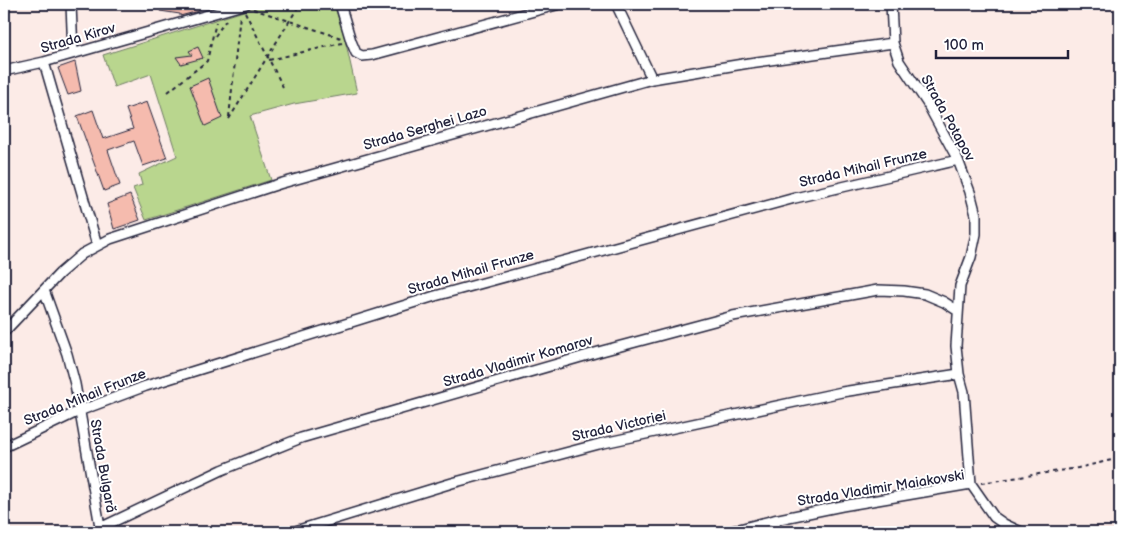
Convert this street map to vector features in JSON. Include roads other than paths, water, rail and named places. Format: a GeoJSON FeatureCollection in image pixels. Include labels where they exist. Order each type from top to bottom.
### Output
{"type":"FeatureCollection","features":[{"type":"Feature","properties":{"kind":"street"},"geometry":{"type":"LineString","coordinates":[[71,4],[73,53]]}},
{"type":"Feature","properties":{"kind":"street"},"geometry":{"type":"LineString","coordinates":[[340,4],[356,53],[362,56],[372,55],[560,4]]}},
{"type":"Feature","properties":{"kind":"street"},"geometry":{"type":"LineString","coordinates":[[616,4],[652,78]]}},
{"type":"Feature","properties":{"kind":"street","name":"Strada Potapov"},"geometry":{"type":"LineString","coordinates":[[891,4],[894,43],[900,61],[927,103],[958,160],[976,214],[976,234],[971,257],[960,286],[956,346],[964,392],[971,484]]}},
{"type":"Feature","properties":{"kind":"street","name":"Strada Kirov"},"geometry":{"type":"LineString","coordinates":[[4,71],[44,62],[239,5]]}},
{"type":"Feature","properties":{"kind":"street","name":"Strada Serghei Lazo"},"geometry":{"type":"LineString","coordinates":[[4,332],[82,254],[97,245],[119,236],[279,184],[652,78],[894,43]]}},
{"type":"Feature","properties":{"kind":"street"},"geometry":{"type":"LineString","coordinates":[[44,62],[97,245]]}},
{"type":"Feature","properties":{"kind":"street","name":"Strada Mihail Frunze"},"geometry":{"type":"LineString","coordinates":[[4,446],[80,411],[146,386],[435,296],[795,198],[958,160]]}},
{"type":"Feature","properties":{"kind":"street","name":"Strada Bulgară"},"geometry":{"type":"LineString","coordinates":[[44,290],[67,354],[75,384],[101,530]]}},
{"type":"Feature","properties":{"kind":"street","name":"Strada Vladimir Komarov"},"geometry":{"type":"LineString","coordinates":[[101,530],[222,470],[301,438],[602,351],[733,316],[878,290],[925,294],[944,302],[958,311]]}},
{"type":"Feature","properties":{"kind":"street","name":"Strada Victoriei"},"geometry":{"type":"LineString","coordinates":[[292,532],[452,483],[599,444],[842,392],[960,374]]}},
{"type":"Feature","properties":{"kind":"street","name":"Strada Vladimir Maiakovski"},"geometry":{"type":"LineString","coordinates":[[728,532],[842,506],[971,484],[994,517],[1021,532]]}},
{"type":"Feature","properties":{"kind":"street"},"geometry":{"type":"LineString","coordinates":[[774,520],[777,532]]}}]}
